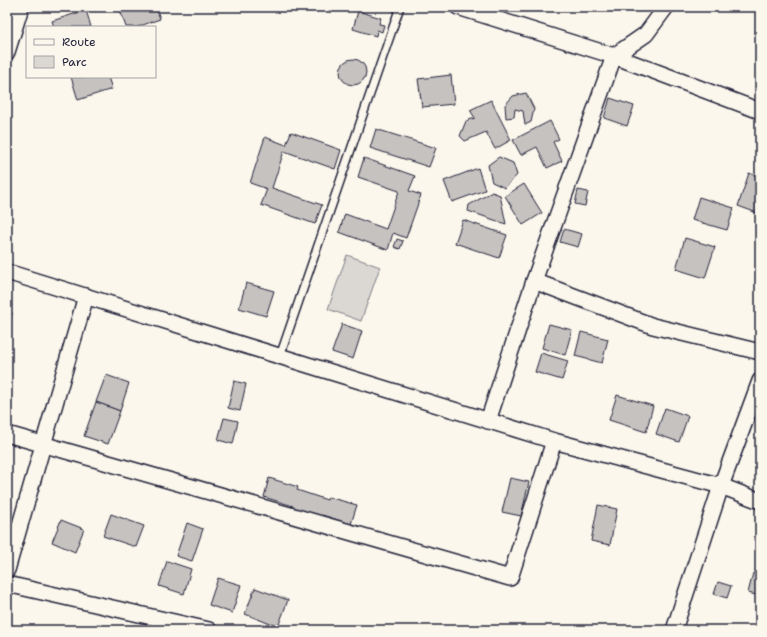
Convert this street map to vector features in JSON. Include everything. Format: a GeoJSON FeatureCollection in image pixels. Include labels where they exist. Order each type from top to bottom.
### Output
{"type":"FeatureCollection","features":[{"type":"Feature","properties":{"kind":"street"},"geometry":{"type":"LineString","coordinates":[[7,52],[21,7]]}},
{"type":"Feature","properties":{"kind":"street"},"geometry":{"type":"LineString","coordinates":[[458,7],[614,56],[760,111]]}},
{"type":"Feature","properties":{"kind":"street"},"geometry":{"type":"LineString","coordinates":[[488,421],[534,281],[614,56],[646,34],[666,7]]}},
{"type":"Feature","properties":{"kind":"street"},"geometry":{"type":"LineString","coordinates":[[7,272],[554,441],[721,486],[760,501]]}},
{"type":"Feature","properties":{"kind":"street"},"geometry":{"type":"LineString","coordinates":[[534,281],[653,326],[760,352]]}},
{"type":"Feature","properties":{"kind":"street"},"geometry":{"type":"LineString","coordinates":[[7,570],[86,296]]}},
{"type":"Feature","properties":{"kind":"street"},"geometry":{"type":"LineString","coordinates":[[674,630],[721,486],[760,381]]}},
{"type":"Feature","properties":{"kind":"street"},"geometry":{"type":"LineString","coordinates":[[7,434],[510,578],[554,441]]}},
{"type":"Feature","properties":{"kind":"street"},"geometry":{"type":"LineString","coordinates":[[7,584],[209,630]]}},
{"type":"Feature","properties":{"kind":"lane"},"geometry":{"type":"LineString","coordinates":[[280,356],[400,7]]}},
{"type":"Feature","properties":{"kind":"green space"},"geometry":{"type":"Polygon","coordinates":[[[347,255],[380,267],[361,321],[328,309],[347,255]]]}},
{"type":"Feature","properties":{"kind":"building"},"geometry":{"type":"Polygon","coordinates":[[[119,7],[156,7],[160,19],[140,26],[126,26],[119,7]]]}},
{"type":"Feature","properties":{"kind":"building"},"geometry":{"type":"Polygon","coordinates":[[[86,10],[91,26],[54,26],[52,21],[86,10]]]}},
{"type":"Feature","properties":{"kind":"building"},"geometry":{"type":"Polygon","coordinates":[[[358,11],[381,18],[379,24],[384,25],[382,32],[377,30],[376,36],[353,29],[358,11]]]}},
{"type":"Feature","properties":{"kind":"building"},"geometry":{"type":"Polygon","coordinates":[[[353,59],[362,63],[366,72],[362,81],[353,85],[344,81],[340,72],[344,63],[353,59]]]}},
{"type":"Feature","properties":{"kind":"building"},"geometry":{"type":"Polygon","coordinates":[[[451,75],[454,104],[422,107],[418,79],[451,75]]]}},
{"type":"Feature","properties":{"kind":"building"},"geometry":{"type":"Polygon","coordinates":[[[760,77],[760,88],[756,87],[760,77]]]}},
{"type":"Feature","properties":{"kind":"building"},"geometry":{"type":"Polygon","coordinates":[[[71,78],[108,78],[112,89],[78,100],[71,78]]]}},
{"type":"Feature","properties":{"kind":"building"},"geometry":{"type":"Polygon","coordinates":[[[526,93],[534,109],[531,122],[525,125],[523,111],[515,109],[514,117],[506,118],[505,105],[513,96],[526,93]]]}},
{"type":"Feature","properties":{"kind":"building"},"geometry":{"type":"Polygon","coordinates":[[[610,98],[634,106],[627,126],[604,118],[610,98]]]}},
{"type":"Feature","properties":{"kind":"building"},"geometry":{"type":"Polygon","coordinates":[[[491,100],[511,140],[495,149],[486,132],[465,141],[460,136],[466,121],[475,118],[470,110],[491,100]]]}},
{"type":"Feature","properties":{"kind":"building"},"geometry":{"type":"Polygon","coordinates":[[[550,121],[559,139],[553,142],[562,161],[547,168],[537,147],[521,155],[513,140],[550,121]]]}},
{"type":"Feature","properties":{"kind":"building"},"geometry":{"type":"Polygon","coordinates":[[[376,129],[436,148],[429,167],[370,148],[376,129]]]}},
{"type":"Feature","properties":{"kind":"building"},"geometry":{"type":"Polygon","coordinates":[[[291,132],[341,150],[335,169],[284,151],[272,188],[322,205],[315,224],[261,205],[267,189],[250,183],[265,137],[286,145],[291,132]]]}},
{"type":"Feature","properties":{"kind":"building"},"geometry":{"type":"Polygon","coordinates":[[[499,157],[513,163],[517,175],[505,188],[492,182],[488,165],[499,157]]]}},
{"type":"Feature","properties":{"kind":"building"},"geometry":{"type":"Polygon","coordinates":[[[364,158],[415,176],[409,191],[421,195],[406,238],[393,233],[388,250],[339,232],[345,214],[386,229],[399,191],[358,177],[364,158]]]}},
{"type":"Feature","properties":{"kind":"building"},"geometry":{"type":"Polygon","coordinates":[[[478,168],[485,190],[452,202],[444,181],[478,168]]]}},
{"type":"Feature","properties":{"kind":"building"},"geometry":{"type":"Polygon","coordinates":[[[749,173],[760,177],[760,214],[738,206],[749,173]]]}},
{"type":"Feature","properties":{"kind":"building"},"geometry":{"type":"Polygon","coordinates":[[[524,184],[542,213],[523,225],[505,196],[524,184]]]}},
{"type":"Feature","properties":{"kind":"building"},"geometry":{"type":"Polygon","coordinates":[[[578,190],[588,192],[585,206],[575,204],[578,190]]]}},
{"type":"Feature","properties":{"kind":"building"},"geometry":{"type":"Polygon","coordinates":[[[492,192],[500,195],[506,224],[468,211],[469,205],[492,192]]]}},
{"type":"Feature","properties":{"kind":"building"},"geometry":{"type":"Polygon","coordinates":[[[699,197],[734,208],[727,230],[692,220],[699,197]]]}},
{"type":"Feature","properties":{"kind":"building"},"geometry":{"type":"Polygon","coordinates":[[[463,220],[507,235],[499,258],[455,243],[463,220]]]}},
{"type":"Feature","properties":{"kind":"building"},"geometry":{"type":"Polygon","coordinates":[[[564,229],[582,234],[578,247],[560,242],[564,229]]]}},
{"type":"Feature","properties":{"kind":"building"},"geometry":{"type":"Polygon","coordinates":[[[685,238],[715,247],[705,278],[676,269],[685,238]]]}},
{"type":"Feature","properties":{"kind":"building"},"geometry":{"type":"Polygon","coordinates":[[[397,239],[403,241],[400,249],[394,247],[397,239]]]}},
{"type":"Feature","properties":{"kind":"building"},"geometry":{"type":"Polygon","coordinates":[[[246,283],[274,291],[266,316],[239,308],[246,283]]]}},
{"type":"Feature","properties":{"kind":"building"},"geometry":{"type":"Polygon","coordinates":[[[7,312],[12,313],[7,333],[7,312]]]}},
{"type":"Feature","properties":{"kind":"building"},"geometry":{"type":"Polygon","coordinates":[[[342,324],[362,331],[353,359],[332,352],[342,324]]]}},
{"type":"Feature","properties":{"kind":"building"},"geometry":{"type":"Polygon","coordinates":[[[549,324],[572,330],[565,355],[542,348],[549,324]]]}},
{"type":"Feature","properties":{"kind":"building"},"geometry":{"type":"Polygon","coordinates":[[[581,332],[608,339],[602,363],[575,356],[581,332]]]}},
{"type":"Feature","properties":{"kind":"building"},"geometry":{"type":"Polygon","coordinates":[[[541,353],[568,361],[562,380],[535,372],[541,353]]]}},
{"type":"Feature","properties":{"kind":"building"},"geometry":{"type":"Polygon","coordinates":[[[106,375],[129,383],[120,411],[96,402],[106,375]]]}},
{"type":"Feature","properties":{"kind":"building"},"geometry":{"type":"Polygon","coordinates":[[[234,381],[246,384],[240,411],[228,408],[234,381]]]}},
{"type":"Feature","properties":{"kind":"building"},"geometry":{"type":"Polygon","coordinates":[[[617,395],[653,406],[646,432],[609,420],[617,395]]]}},
{"type":"Feature","properties":{"kind":"building"},"geometry":{"type":"Polygon","coordinates":[[[96,402],[120,411],[108,444],[84,436],[96,402]]]}},
{"type":"Feature","properties":{"kind":"building"},"geometry":{"type":"Polygon","coordinates":[[[665,408],[688,416],[679,442],[656,434],[665,408]]]}},
{"type":"Feature","properties":{"kind":"building"},"geometry":{"type":"Polygon","coordinates":[[[224,418],[238,421],[233,444],[218,440],[224,418]]]}},
{"type":"Feature","properties":{"kind":"building"},"geometry":{"type":"Polygon","coordinates":[[[269,478],[298,487],[297,490],[327,500],[328,497],[357,505],[351,524],[322,515],[321,518],[291,509],[293,506],[264,497],[269,478]]]}},
{"type":"Feature","properties":{"kind":"building"},"geometry":{"type":"Polygon","coordinates":[[[510,478],[529,482],[521,516],[502,512],[510,478]]]}},
{"type":"Feature","properties":{"kind":"building"},"geometry":{"type":"Polygon","coordinates":[[[598,505],[617,509],[610,545],[591,541],[598,505]]]}},
{"type":"Feature","properties":{"kind":"building"},"geometry":{"type":"Polygon","coordinates":[[[111,514],[144,526],[136,547],[103,536],[111,514]]]}},
{"type":"Feature","properties":{"kind":"building"},"geometry":{"type":"Polygon","coordinates":[[[61,520],[84,529],[75,552],[52,542],[61,520]]]}},
{"type":"Feature","properties":{"kind":"building"},"geometry":{"type":"Polygon","coordinates":[[[187,523],[203,529],[192,561],[176,556],[187,523]]]}},
{"type":"Feature","properties":{"kind":"building"},"geometry":{"type":"Polygon","coordinates":[[[167,561],[191,569],[184,594],[159,586],[167,561]]]}},
{"type":"Feature","properties":{"kind":"building"},"geometry":{"type":"Polygon","coordinates":[[[753,573],[760,575],[760,596],[748,593],[753,573]]]}},
{"type":"Feature","properties":{"kind":"building"},"geometry":{"type":"Polygon","coordinates":[[[218,578],[241,585],[232,613],[209,605],[218,578]]]}},
{"type":"Feature","properties":{"kind":"building"},"geometry":{"type":"Polygon","coordinates":[[[718,582],[731,586],[727,598],[714,594],[718,582]]]}},
{"type":"Feature","properties":{"kind":"building"},"geometry":{"type":"Polygon","coordinates":[[[255,588],[288,600],[278,627],[245,614],[255,588]]]}}]}
